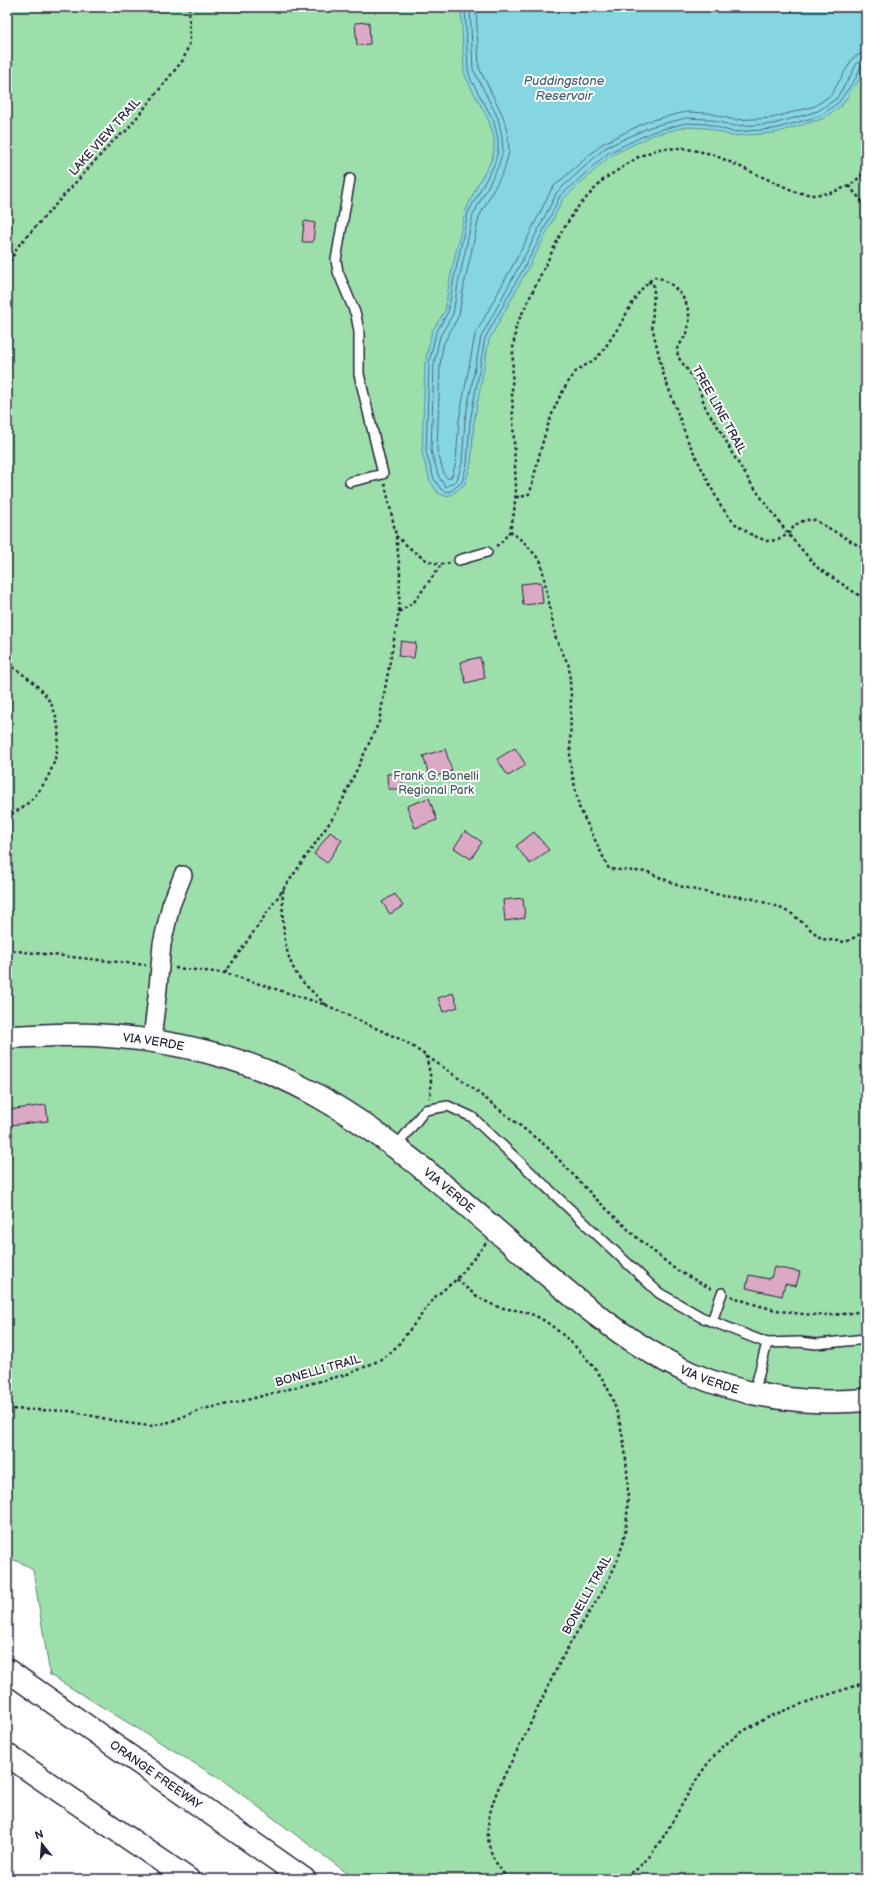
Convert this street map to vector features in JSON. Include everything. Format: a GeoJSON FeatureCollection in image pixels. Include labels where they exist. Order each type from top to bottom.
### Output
{"type":"FeatureCollection","features":[{"type":"Feature","properties":{"kind":"main road","name":"VIA VERDE"},"geometry":{"type":"LineString","coordinates":[[7,1037],[94,1035],[152,1040],[201,1050],[253,1065],[308,1091],[396,1147],[568,1293],[653,1353],[691,1373],[754,1394],[780,1398],[820,1401],[866,1400]]}},
{"type":"Feature","properties":{"kind":"main road","name":"ORANGE FREEWAY"},"geometry":{"type":"LineString","coordinates":[[7,1670],[304,1879]]}},
{"type":"Feature","properties":{"kind":"main road"},"geometry":{"type":"LineString","coordinates":[[7,1755],[188,1879]]}},
{"type":"Feature","properties":{"kind":"street"},"geometry":{"type":"LineString","coordinates":[[152,1040],[162,944],[171,905],[183,875]]}},
{"type":"Feature","properties":{"kind":"lane"},"geometry":{"type":"LineString","coordinates":[[350,179],[336,260],[338,272],[356,315],[359,332],[360,374],[383,474],[350,482]]}},
{"type":"Feature","properties":{"kind":"lane"},"geometry":{"type":"LineString","coordinates":[[459,560],[487,552]]}},
{"type":"Feature","properties":{"kind":"lane"},"geometry":{"type":"LineString","coordinates":[[396,1147],[425,1110],[448,1106],[472,1117],[620,1258],[659,1293],[701,1317],[767,1343],[798,1342],[817,1344],[866,1339]]}},
{"type":"Feature","properties":{"kind":"lane"},"geometry":{"type":"LineString","coordinates":[[712,1321],[722,1293]]}},
{"type":"Feature","properties":{"kind":"lane"},"geometry":{"type":"LineString","coordinates":[[754,1394],[767,1343]]}},
{"type":"Feature","properties":{"kind":"path","name":"LAKE VIEW TRAIL"},"geometry":{"type":"LineString","coordinates":[[7,267],[19,245],[114,140],[126,131],[183,60],[190,42],[189,7]]}},
{"type":"Feature","properties":{"kind":"path"},"geometry":{"type":"LineString","coordinates":[[487,552],[501,543],[510,531],[514,513],[516,497],[512,394],[513,349],[516,326],[561,233],[576,209],[604,179],[640,156],[659,149],[683,148],[712,154],[796,192],[813,195],[830,193],[850,186],[866,172]]}},
{"type":"Feature","properties":{"kind":"path"},"geometry":{"type":"LineString","coordinates":[[850,186],[866,206]]}},
{"type":"Feature","properties":{"kind":"path","name":"TREE LINE TRAIL"},"geometry":{"type":"LineString","coordinates":[[648,282],[655,277],[662,279],[672,285],[681,294],[689,313],[689,317],[687,333],[677,349],[678,356],[697,383],[709,414],[722,433],[732,453],[750,482],[788,534],[818,568],[866,600]]}},
{"type":"Feature","properties":{"kind":"path"},"geometry":{"type":"LineString","coordinates":[[516,497],[526,496],[530,493],[547,428],[568,381],[575,372],[597,357],[648,282],[653,283],[654,289],[652,302],[652,326],[663,373],[688,441],[720,505],[734,522],[752,536],[768,541],[778,540],[788,534],[795,525],[805,520],[815,520],[866,550]]}},
{"type":"Feature","properties":{"kind":"path"},"geometry":{"type":"LineString","coordinates":[[225,973],[337,812],[379,722],[399,612],[400,572],[396,535],[383,474]]}},
{"type":"Feature","properties":{"kind":"path"},"geometry":{"type":"LineString","coordinates":[[510,531],[526,544],[541,562],[556,639],[569,666],[571,697],[570,762],[579,807],[609,869],[648,872],[679,886],[714,894],[750,898],[776,906],[792,914],[822,939],[846,942],[866,932]]}},
{"type":"Feature","properties":{"kind":"path"},"geometry":{"type":"LineString","coordinates":[[396,535],[420,556],[440,565],[459,560]]}},
{"type":"Feature","properties":{"kind":"path"},"geometry":{"type":"LineString","coordinates":[[399,612],[414,602],[440,565]]}},
{"type":"Feature","properties":{"kind":"path"},"geometry":{"type":"LineString","coordinates":[[7,664],[33,682],[53,707],[58,725],[58,745],[53,765],[38,794],[7,816]]}},
{"type":"Feature","properties":{"kind":"path"},"geometry":{"type":"LineString","coordinates":[[283,890],[284,935],[289,957],[300,979],[326,1005]]}},
{"type":"Feature","properties":{"kind":"path"},"geometry":{"type":"LineString","coordinates":[[425,1110],[432,1092],[426,1056]]}},
{"type":"Feature","properties":{"kind":"path"},"geometry":{"type":"LineString","coordinates":[[457,1279],[496,1231]]}},
{"type":"Feature","properties":{"kind":"path","name":"BONELLI TRAIL"},"geometry":{"type":"LineString","coordinates":[[7,1409],[70,1411],[125,1423],[151,1426],[169,1422],[203,1409],[239,1402],[350,1373],[373,1364],[390,1353],[398,1345],[436,1296],[457,1279],[471,1292],[491,1304],[532,1314],[548,1323],[573,1345],[596,1370],[607,1387],[615,1408],[622,1436],[626,1472],[628,1506],[627,1523],[625,1537],[616,1563],[560,1663],[505,1774],[493,1804],[489,1822],[489,1844],[494,1860],[508,1879]]}},
{"type":"Feature","properties":{"kind":"path"},"geometry":{"type":"LineString","coordinates":[[620,1879],[637,1869],[656,1848],[704,1770],[724,1746],[745,1731],[789,1709],[820,1696],[866,1682]]}},
{"type":"Feature","properties":{"kind":"green space","name":"Frank G. Bonelli Regional Park"},"geometry":{"type":"Polygon","coordinates":[[[7,7],[866,7],[866,1879],[355,1879],[225,1782],[50,1675],[33,1570],[20,1562],[7,1558],[7,7]]]}},
{"type":"Feature","properties":{"kind":"water","name":"Puddingstone Reservoir"},"geometry":{"type":"Polygon","coordinates":[[[461,7],[866,7],[866,64],[859,80],[842,105],[822,119],[775,133],[732,136],[707,128],[686,127],[653,135],[610,156],[563,199],[539,248],[489,340],[474,422],[471,464],[465,484],[451,495],[445,496],[438,493],[430,481],[422,453],[425,363],[432,331],[445,311],[449,283],[465,212],[490,163],[494,151],[494,138],[489,121],[464,72],[461,7]]]}},
{"type":"Feature","properties":{"kind":"building"},"geometry":{"type":"Polygon","coordinates":[[[369,22],[370,44],[357,45],[355,23],[369,22]]]}},
{"type":"Feature","properties":{"kind":"building"},"geometry":{"type":"Polygon","coordinates":[[[304,222],[315,223],[313,242],[302,242],[304,222]]]}},
{"type":"Feature","properties":{"kind":"building"},"geometry":{"type":"Polygon","coordinates":[[[541,582],[543,603],[523,605],[521,584],[541,582]]]}},
{"type":"Feature","properties":{"kind":"building"},"geometry":{"type":"Polygon","coordinates":[[[401,641],[416,643],[414,658],[398,656],[401,641]]]}},
{"type":"Feature","properties":{"kind":"building"},"geometry":{"type":"Polygon","coordinates":[[[480,657],[485,678],[466,683],[460,662],[480,657]]]}},
{"type":"Feature","properties":{"kind":"building"},"geometry":{"type":"Polygon","coordinates":[[[515,748],[526,765],[508,776],[497,759],[515,748]]]}},
{"type":"Feature","properties":{"kind":"building"},"geometry":{"type":"Polygon","coordinates":[[[445,749],[452,771],[430,778],[423,756],[445,749]]]}},
{"type":"Feature","properties":{"kind":"building"},"geometry":{"type":"Polygon","coordinates":[[[402,773],[403,789],[388,789],[387,774],[402,773]]]}},
{"type":"Feature","properties":{"kind":"building"},"geometry":{"type":"Polygon","coordinates":[[[429,798],[437,820],[415,828],[407,806],[429,798]]]}},
{"type":"Feature","properties":{"kind":"building"},"geometry":{"type":"Polygon","coordinates":[[[465,831],[482,842],[471,859],[454,848],[465,831]]]}},
{"type":"Feature","properties":{"kind":"building"},"geometry":{"type":"Polygon","coordinates":[[[330,832],[342,840],[327,863],[314,854],[330,832]]]}},
{"type":"Feature","properties":{"kind":"building"},"geometry":{"type":"Polygon","coordinates":[[[534,832],[549,850],[530,864],[516,846],[534,832]]]}},
{"type":"Feature","properties":{"kind":"building"},"geometry":{"type":"Polygon","coordinates":[[[395,894],[403,906],[390,914],[382,902],[395,894]]]}},
{"type":"Feature","properties":{"kind":"building"},"geometry":{"type":"Polygon","coordinates":[[[523,898],[525,918],[505,921],[503,900],[523,898]]]}},
{"type":"Feature","properties":{"kind":"building"},"geometry":{"type":"Polygon","coordinates":[[[453,993],[458,1007],[443,1012],[438,998],[453,993]]]}},
{"type":"Feature","properties":{"kind":"building"},"geometry":{"type":"Polygon","coordinates":[[[46,1105],[48,1121],[10,1125],[8,1110],[46,1105]]]}},
{"type":"Feature","properties":{"kind":"building"},"geometry":{"type":"Polygon","coordinates":[[[774,1267],[800,1272],[796,1286],[785,1284],[782,1296],[746,1288],[749,1275],[769,1279],[770,1277],[771,1278],[774,1267]]]}}]}
